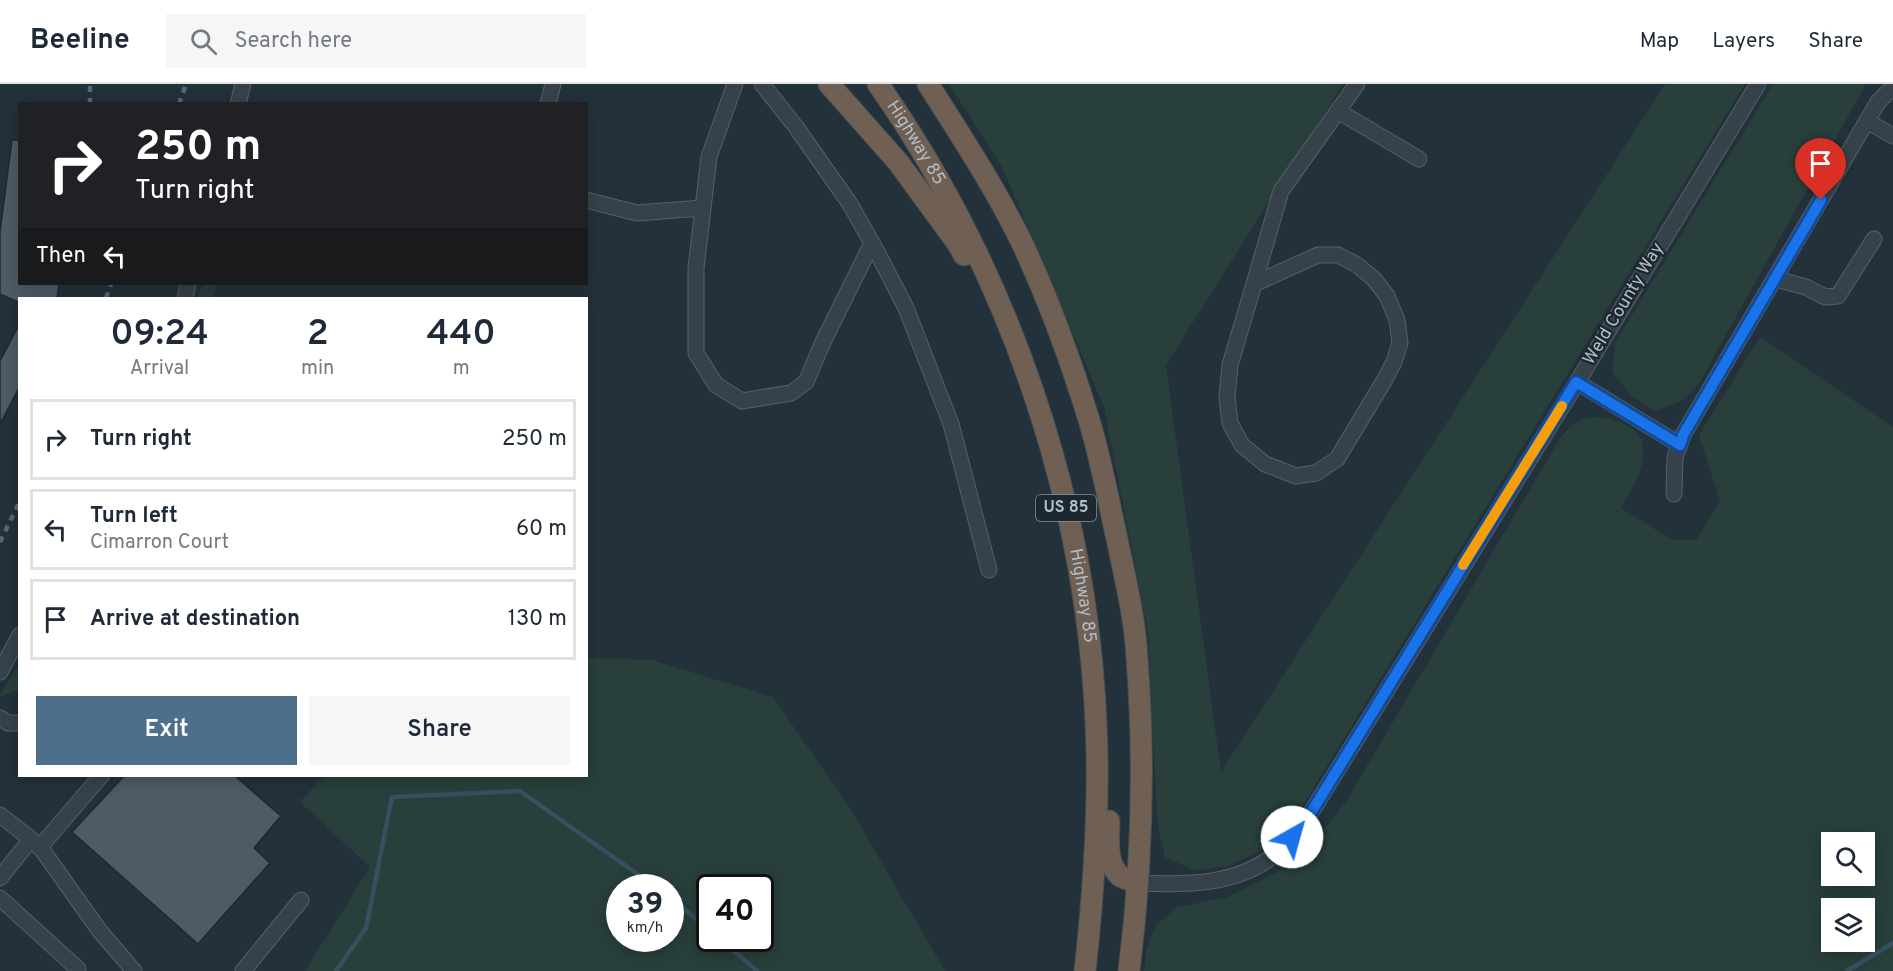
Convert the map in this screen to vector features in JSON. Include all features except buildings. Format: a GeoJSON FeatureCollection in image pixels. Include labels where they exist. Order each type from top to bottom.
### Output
{"type":"FeatureCollection","features":[{"type":"Feature","properties":{"kind":"highway"},"geometry":{"type":"LineString","coordinates":[[829,84],[898,162],[958,244],[989,306],[1015,340]]}},
{"type":"Feature","properties":{"kind":"highway","name":"Highway 85"},"geometry":{"type":"LineString","coordinates":[[878,84],[905,123],[946,191],[1015,340],[1047,438],[1074,537],[1086,615],[1096,723],[1097,800],[1094,885],[1085,971]]}},
{"type":"Feature","properties":{"kind":"highway","name":"US 85"},"geometry":{"type":"LineString","coordinates":[[928,84],[972,154],[1022,245],[1050,309],[1089,421],[1104,480],[1126,583],[1137,657],[1142,738],[1141,834],[1129,971]]}},
{"type":"Feature","properties":{"kind":"highway"},"geometry":{"type":"LineString","coordinates":[[1086,615],[1102,651],[1109,712],[1110,861],[1121,877],[1138,883]]}},
{"type":"Feature","properties":{"kind":"street"},"geometry":{"type":"LineString","coordinates":[[238,102],[243,84]]}},
{"type":"Feature","properties":{"kind":"street"},"geometry":{"type":"LineString","coordinates":[[548,102],[553,84]]}},
{"type":"Feature","properties":{"kind":"street"},"geometry":{"type":"LineString","coordinates":[[735,84],[709,157],[696,268],[696,353],[716,385],[742,401],[791,393],[806,382],[872,243]]}},
{"type":"Feature","properties":{"kind":"street"},"geometry":{"type":"LineString","coordinates":[[762,84],[796,127],[843,195],[872,243],[906,308],[951,424],[989,570]]}},
{"type":"Feature","properties":{"kind":"street"},"geometry":{"type":"LineString","coordinates":[[1254,284],[1318,255],[1338,255],[1357,265],[1374,279],[1387,296],[1398,320],[1400,343],[1394,362],[1384,381],[1337,459],[1316,473],[1296,476],[1265,464],[1242,445],[1230,423],[1227,397],[1230,365],[1281,191],[1357,84]]}},
{"type":"Feature","properties":{"kind":"street","name":"Weld County Way"},"geometry":{"type":"LineString","coordinates":[[1138,883],[1181,885],[1210,882],[1240,875],[1261,865],[1280,851],[1304,824],[1758,84]]}},
{"type":"Feature","properties":{"kind":"street"},"geometry":{"type":"LineString","coordinates":[[1674,494],[1675,457],[1683,435],[1878,102],[1888,92],[1893,91]]}},
{"type":"Feature","properties":{"kind":"street"},"geometry":{"type":"LineString","coordinates":[[1338,111],[1419,159]]}},
{"type":"Feature","properties":{"kind":"street"},"geometry":{"type":"LineString","coordinates":[[1867,121],[1893,136]]}},
{"type":"Feature","properties":{"kind":"street"},"geometry":{"type":"LineString","coordinates":[[588,201],[637,213],[702,208]]}},
{"type":"Feature","properties":{"kind":"street"},"geometry":{"type":"LineString","coordinates":[[1776,279],[1806,288],[1825,297],[1838,296],[1874,239]]}},
{"type":"Feature","properties":{"kind":"street"},"geometry":{"type":"LineString","coordinates":[[1576,382],[1680,445]]}},
{"type":"Feature","properties":{"kind":"street"},"geometry":{"type":"LineString","coordinates":[[0,672],[18,639]]}},
{"type":"Feature","properties":{"kind":"street"},"geometry":{"type":"LineString","coordinates":[[0,718],[8,723],[18,723]]}},
{"type":"Feature","properties":{"kind":"street"},"geometry":{"type":"LineString","coordinates":[[0,878],[5,861],[35,843],[100,777]]}},
{"type":"Feature","properties":{"kind":"street"},"geometry":{"type":"LineString","coordinates":[[0,815],[35,843],[99,930],[134,971]]}},
{"type":"Feature","properties":{"kind":"street"},"geometry":{"type":"LineString","coordinates":[[0,897],[78,969],[76,971]]}},
{"type":"Feature","properties":{"kind":"street"},"geometry":{"type":"LineString","coordinates":[[243,971],[301,900]]}},
{"type":"Feature","properties":{"kind":"green space"},"geometry":{"type":"Polygon","coordinates":[[[949,84],[1343,84],[1166,365],[1221,772],[1665,84],[1745,84],[1294,820],[1261,851],[1228,866],[1193,870],[1165,857],[1157,822],[1148,632],[1104,407],[1002,167],[949,84]]]}},
{"type":"Feature","properties":{"kind":"green space"},"geometry":{"type":"Polygon","coordinates":[[[1773,84],[1866,84],[1698,385],[1682,401],[1656,411],[1632,397],[1612,372],[1615,343],[1773,84]]]}},
{"type":"Feature","properties":{"kind":"green space"},"geometry":{"type":"Polygon","coordinates":[[[203,285],[218,285],[212,297],[197,297],[203,285]]]}},
{"type":"Feature","properties":{"kind":"green space"},"geometry":{"type":"Polygon","coordinates":[[[1760,337],[1893,427],[1893,971],[1144,971],[1146,952],[1155,926],[1177,907],[1228,897],[1285,868],[1312,844],[1345,803],[1559,440],[1576,422],[1590,417],[1607,418],[1624,424],[1637,433],[1642,443],[1642,464],[1635,484],[1621,508],[1672,540],[1696,540],[1720,501],[1699,435],[1760,337]]]}},
{"type":"Feature","properties":{"kind":"green space"},"geometry":{"type":"Polygon","coordinates":[[[588,658],[652,660],[773,697],[850,808],[945,971],[305,971],[370,867],[300,802],[323,777],[588,777],[588,658]]]}},
{"type":"Feature","properties":{"kind":"green space"},"geometry":{"type":"Polygon","coordinates":[[[18,667],[18,690],[0,697],[18,667]]]}},
{"type":"Feature","properties":{"kind":"waterway"},"geometry":{"type":"LineString","coordinates":[[336,971],[366,928],[392,797],[520,791],[637,874]]}},
{"type":"Feature","properties":{"kind":"waterway"},"geometry":{"type":"LineString","coordinates":[[684,909],[696,919]]}},
{"type":"Feature","properties":{"kind":"waterway"},"geometry":{"type":"LineString","coordinates":[[1847,971],[1893,943]]}},
{"type":"Feature","properties":{"kind":"waterway"},"geometry":{"type":"LineString","coordinates":[[735,952],[757,971]]}},
{"type":"Feature","properties":{"kind":"railway"},"geometry":{"type":"LineString","coordinates":[[90,84],[90,102]]}},
{"type":"Feature","properties":{"kind":"railway"},"geometry":{"type":"LineString","coordinates":[[180,102],[186,84]]}},
{"type":"Feature","properties":{"kind":"railway"},"geometry":{"type":"LineString","coordinates":[[106,297],[111,285]]}},
{"type":"Feature","properties":{"kind":"railway"},"geometry":{"type":"LineString","coordinates":[[0,542],[18,505]]}},
{"type":"Feature","properties":{"kind":"slow traffic"},"geometry":{"type":"LineString","coordinates":[[1463,565],[1562,406]]}},
{"type":"Feature","properties":{"kind":"route"},"geometry":{"type":"LineString","coordinates":[[1292,837],[1304,824],[1576,382],[1680,445],[1683,435],[1821,200]]}}]}
